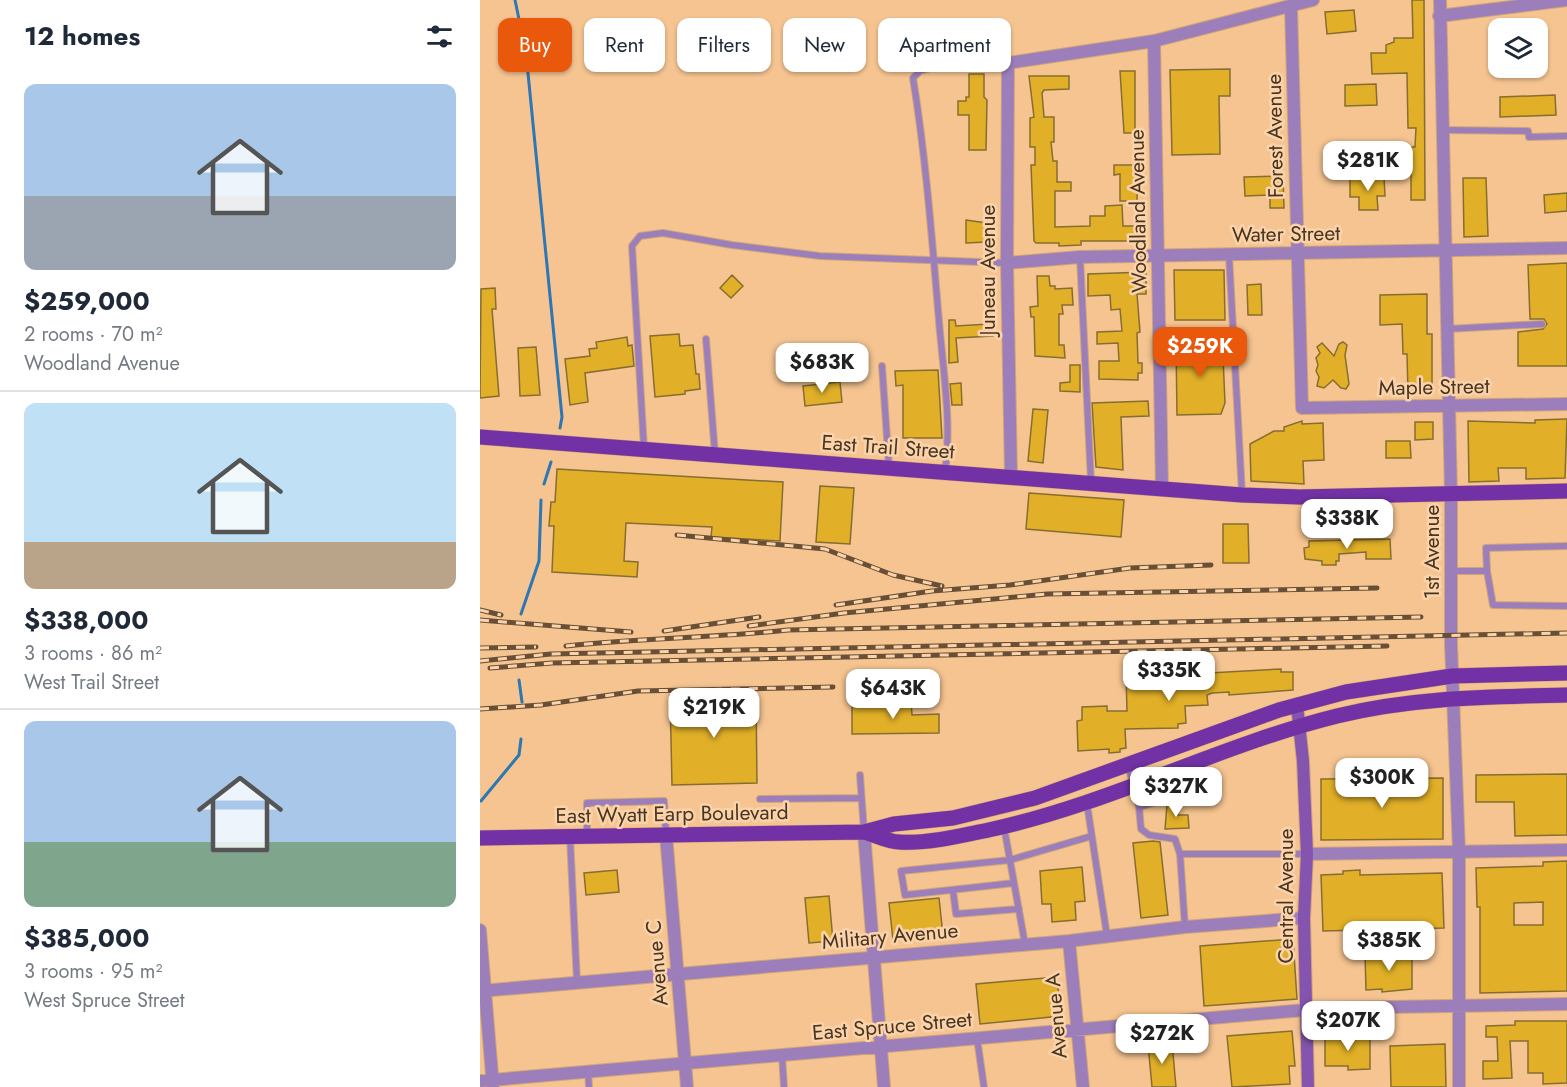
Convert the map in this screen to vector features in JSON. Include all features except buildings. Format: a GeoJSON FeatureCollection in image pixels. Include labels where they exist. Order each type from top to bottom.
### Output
{"type":"FeatureCollection","features":[{"type":"Feature","properties":{"kind":"main road","name":"East Trail Street"},"geometry":{"type":"LineString","coordinates":[[480,436],[1242,495],[1294,497],[1567,491]]}},
{"type":"Feature","properties":{"kind":"main road","name":"East Wyatt Earp Boulevard"},"geometry":{"type":"LineString","coordinates":[[480,838],[864,832],[894,824],[953,818],[1035,798],[1297,705],[1381,685],[1452,676],[1567,673]]}},
{"type":"Feature","properties":{"kind":"main road"},"geometry":{"type":"LineString","coordinates":[[1453,698],[1567,695]]}},
{"type":"Feature","properties":{"kind":"main road","name":"East Wyatt Earp Boulevard"},"geometry":{"type":"LineString","coordinates":[[864,832],[897,842],[969,834],[1087,804],[1300,727],[1374,708],[1453,698]]}},
{"type":"Feature","properties":{"kind":"street"},"geometry":{"type":"LineString","coordinates":[[1011,63],[1154,41],[1313,0]]}},
{"type":"Feature","properties":{"kind":"street","name":"1st Avenue"},"geometry":{"type":"LineString","coordinates":[[1440,0],[1446,329],[1452,495],[1452,676],[1459,851],[1460,1087]]}},
{"type":"Feature","properties":{"kind":"street"},"geometry":{"type":"LineString","coordinates":[[1439,16],[1567,0]]}},
{"type":"Feature","properties":{"kind":"street","name":"Forest Avenue"},"geometry":{"type":"LineString","coordinates":[[1291,7],[1302,408]]}},
{"type":"Feature","properties":{"kind":"street","name":"Woodland Avenue"},"geometry":{"type":"LineString","coordinates":[[1154,41],[1162,489]]}},
{"type":"Feature","properties":{"kind":"street","name":"Juneau Avenue"},"geometry":{"type":"LineString","coordinates":[[1008,72],[1007,263],[1011,476]]}},
{"type":"Feature","properties":{"kind":"street","name":"Water Street"},"geometry":{"type":"LineString","coordinates":[[1007,263],[1080,257],[1567,248]]}},
{"type":"Feature","properties":{"kind":"street","name":"Maple Street"},"geometry":{"type":"LineString","coordinates":[[1302,408],[1567,404]]}},
{"type":"Feature","properties":{"kind":"street","name":"Central Avenue"},"geometry":{"type":"LineString","coordinates":[[1297,705],[1307,854],[1304,918],[1308,1087]]}},
{"type":"Feature","properties":{"kind":"street"},"geometry":{"type":"LineString","coordinates":[[864,832],[884,1087]]}},
{"type":"Feature","properties":{"kind":"street","name":"Avenue C"},"geometry":{"type":"LineString","coordinates":[[666,835],[687,1087]]}},
{"type":"Feature","properties":{"kind":"street"},"geometry":{"type":"LineString","coordinates":[[1307,854],[1567,850]]}},
{"type":"Feature","properties":{"kind":"street","name":"Military Avenue"},"geometry":{"type":"LineString","coordinates":[[482,990],[1070,941],[1185,927],[1304,918]]}},
{"type":"Feature","properties":{"kind":"street"},"geometry":{"type":"LineString","coordinates":[[480,930],[488,1082]]}},
{"type":"Feature","properties":{"kind":"street","name":"Avenue A"},"geometry":{"type":"LineString","coordinates":[[1070,941],[1076,1029],[1083,1087]]}},
{"type":"Feature","properties":{"kind":"street","name":"East Spruce Street"},"geometry":{"type":"LineString","coordinates":[[488,1082],[588,1071],[1306,1009],[1567,1004]]}},
{"type":"Feature","properties":{"kind":"lane"},"geometry":{"type":"LineString","coordinates":[[919,72],[913,78],[934,259],[949,447],[945,472]]}},
{"type":"Feature","properties":{"kind":"lane"},"geometry":{"type":"LineString","coordinates":[[1443,130],[1528,131],[1529,137],[1567,136]]}},
{"type":"Feature","properties":{"kind":"lane"},"geometry":{"type":"LineString","coordinates":[[644,449],[632,246],[640,236],[663,233],[820,256],[1007,263]]}},
{"type":"Feature","properties":{"kind":"lane"},"geometry":{"type":"LineString","coordinates":[[1229,255],[1242,495]]}},
{"type":"Feature","properties":{"kind":"lane"},"geometry":{"type":"LineString","coordinates":[[1080,257],[1091,483]]}},
{"type":"Feature","properties":{"kind":"lane"},"geometry":{"type":"LineString","coordinates":[[1446,329],[1542,324]]}},
{"type":"Feature","properties":{"kind":"lane"},"geometry":{"type":"LineString","coordinates":[[706,339],[715,454]]}},
{"type":"Feature","properties":{"kind":"lane"},"geometry":{"type":"LineString","coordinates":[[882,366],[889,468]]}},
{"type":"Feature","properties":{"kind":"lane"},"geometry":{"type":"LineString","coordinates":[[1567,546],[1486,548],[1487,571],[1493,605],[1567,606]]}},
{"type":"Feature","properties":{"kind":"lane"},"geometry":{"type":"LineString","coordinates":[[1451,571],[1487,571]]}},
{"type":"Feature","properties":{"kind":"lane"},"geometry":{"type":"LineString","coordinates":[[1128,764],[1140,807],[1143,832],[1175,839],[1180,854],[1185,927]]}},
{"type":"Feature","properties":{"kind":"lane"},"geometry":{"type":"LineString","coordinates":[[1140,807],[1181,795],[1185,786],[1179,769]]}},
{"type":"Feature","properties":{"kind":"lane"},"geometry":{"type":"LineString","coordinates":[[860,775],[864,832]]}},
{"type":"Feature","properties":{"kind":"lane"},"geometry":{"type":"LineString","coordinates":[[760,800],[860,798]]}},
{"type":"Feature","properties":{"kind":"lane"},"geometry":{"type":"LineString","coordinates":[[587,836],[587,803],[664,801],[666,835]]}},
{"type":"Feature","properties":{"kind":"lane"},"geometry":{"type":"LineString","coordinates":[[1087,804],[1107,936]]}},
{"type":"Feature","properties":{"kind":"lane"},"geometry":{"type":"LineString","coordinates":[[1004,826],[1025,944]]}},
{"type":"Feature","properties":{"kind":"lane"},"geometry":{"type":"LineString","coordinates":[[570,837],[577,982]]}},
{"type":"Feature","properties":{"kind":"lane"},"geometry":{"type":"LineString","coordinates":[[1014,883],[905,895],[901,871],[1010,860],[1092,837]]}},
{"type":"Feature","properties":{"kind":"lane"},"geometry":{"type":"LineString","coordinates":[[1180,854],[1307,854]]}},
{"type":"Feature","properties":{"kind":"lane"},"geometry":{"type":"LineString","coordinates":[[953,890],[956,914],[1019,909]]}},
{"type":"Feature","properties":{"kind":"lane"},"geometry":{"type":"LineString","coordinates":[[977,1038],[984,1087]]}},
{"type":"Feature","properties":{"kind":"lane"},"geometry":{"type":"LineString","coordinates":[[782,1055],[784,1087]]}},
{"type":"Feature","properties":{"kind":"lane"},"geometry":{"type":"LineString","coordinates":[[588,1071],[589,1087]]}},
{"type":"Feature","properties":{"kind":"path"},"geometry":{"type":"LineString","coordinates":[[1244,647],[1244,653]]}},
{"type":"Feature","properties":{"kind":"path"},"geometry":{"type":"LineString","coordinates":[[1157,649],[1157,655]]}},
{"type":"Feature","properties":{"kind":"waterway"},"geometry":{"type":"LineString","coordinates":[[515,0],[526,53],[562,417],[560,428]]}},
{"type":"Feature","properties":{"kind":"waterway"},"geometry":{"type":"LineString","coordinates":[[544,484],[551,462]]}},
{"type":"Feature","properties":{"kind":"waterway"},"geometry":{"type":"LineString","coordinates":[[521,614],[539,561],[541,500]]}},
{"type":"Feature","properties":{"kind":"waterway"},"geometry":{"type":"LineString","coordinates":[[519,680],[522,702]]}},
{"type":"Feature","properties":{"kind":"waterway"},"geometry":{"type":"LineString","coordinates":[[481,801],[519,755],[521,739]]}},
{"type":"Feature","properties":{"kind":"railway"},"geometry":{"type":"LineString","coordinates":[[677,535],[825,549],[893,575],[942,586]]}},
{"type":"Feature","properties":{"kind":"railway"},"geometry":{"type":"LineString","coordinates":[[836,605],[932,591],[1010,585],[1130,568],[1211,565]]}},
{"type":"Feature","properties":{"kind":"railway"},"geometry":{"type":"LineString","coordinates":[[749,626],[844,613],[1047,594],[1377,588]]}},
{"type":"Feature","properties":{"kind":"railway"},"geometry":{"type":"LineString","coordinates":[[480,610],[501,615]]}},
{"type":"Feature","properties":{"kind":"railway"},"geometry":{"type":"LineString","coordinates":[[664,631],[759,617]]}},
{"type":"Feature","properties":{"kind":"railway"},"geometry":{"type":"LineString","coordinates":[[566,646],[788,630],[1421,617]]}},
{"type":"Feature","properties":{"kind":"railway"},"geometry":{"type":"LineString","coordinates":[[480,620],[631,632]]}},
{"type":"Feature","properties":{"kind":"railway"},"geometry":{"type":"LineString","coordinates":[[480,661],[551,654],[1567,633]]}},
{"type":"Feature","properties":{"kind":"railway"},"geometry":{"type":"LineString","coordinates":[[490,668],[552,663],[1387,646]]}},
{"type":"Feature","properties":{"kind":"railway"},"geometry":{"type":"LineString","coordinates":[[480,648],[536,647]]}},
{"type":"Feature","properties":{"kind":"railway"},"geometry":{"type":"LineString","coordinates":[[480,709],[541,705],[638,691],[833,687]]}}]}
